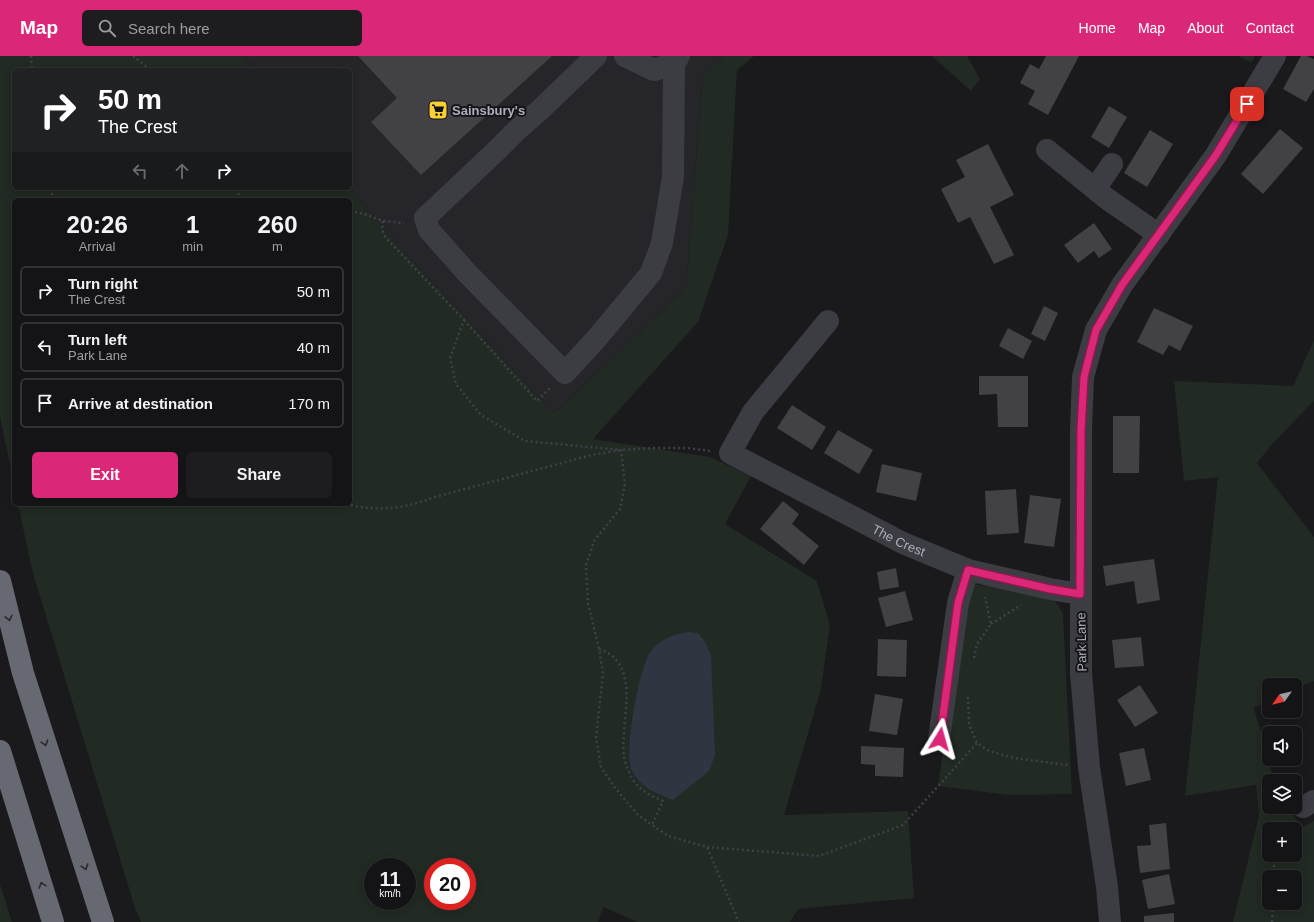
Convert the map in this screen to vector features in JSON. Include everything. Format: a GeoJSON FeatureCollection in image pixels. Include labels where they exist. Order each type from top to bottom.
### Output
{"type":"FeatureCollection","features":[{"type":"Feature","properties":{"kind":"highway"},"geometry":{"type":"LineString","coordinates":[[0,580],[23,673],[103,922]]}},
{"type":"Feature","properties":{"kind":"highway"},"geometry":{"type":"LineString","coordinates":[[0,751],[53,922]]}},
{"type":"Feature","properties":{"kind":"street"},"geometry":{"type":"LineString","coordinates":[[596,56],[425,218],[428,230],[468,274],[565,373],[597,338],[651,273],[662,243],[673,177],[677,59],[654,70],[625,56]]}},
{"type":"Feature","properties":{"kind":"street","name":"Park Lane"},"geometry":{"type":"LineString","coordinates":[[1110,922],[1107,887],[1088,767],[1081,673],[1081,430],[1084,377],[1096,330],[1122,285],[1216,155],[1275,56]]}},
{"type":"Feature","properties":{"kind":"street"},"geometry":{"type":"LineString","coordinates":[[1047,150],[1095,189],[1159,235]]}},
{"type":"Feature","properties":{"kind":"street"},"geometry":{"type":"LineString","coordinates":[[1095,189],[1112,164]]}},
{"type":"Feature","properties":{"kind":"street"},"geometry":{"type":"LineString","coordinates":[[730,454],[753,412],[828,321]]}},
{"type":"Feature","properties":{"kind":"street","name":"The Crest"},"geometry":{"type":"LineString","coordinates":[[730,454],[903,543],[968,570],[1050,589],[1080,594]]}},
{"type":"Feature","properties":{"kind":"street"},"geometry":{"type":"LineString","coordinates":[[940,739],[958,603],[968,570]]}},
{"type":"Feature","properties":{"kind":"path"},"geometry":{"type":"LineString","coordinates":[[31,56],[32,68]]}},
{"type":"Feature","properties":{"kind":"path"},"geometry":{"type":"LineString","coordinates":[[133,56],[148,68]]}},
{"type":"Feature","properties":{"kind":"path"},"geometry":{"type":"LineString","coordinates":[[352,211],[364,214],[383,222],[413,224],[427,223]]}},
{"type":"Feature","properties":{"kind":"path"},"geometry":{"type":"LineString","coordinates":[[383,222],[382,230],[386,238],[464,320],[537,401],[565,373]]}},
{"type":"Feature","properties":{"kind":"path"},"geometry":{"type":"LineString","coordinates":[[464,320],[450,358],[456,384],[481,415],[525,441],[621,450],[688,448],[730,454]]}},
{"type":"Feature","properties":{"kind":"path"},"geometry":{"type":"LineString","coordinates":[[352,505],[370,509],[393,508],[418,504],[435,497],[592,455],[621,450]]}},
{"type":"Feature","properties":{"kind":"path"},"geometry":{"type":"LineString","coordinates":[[621,450],[626,484],[620,509],[594,541],[586,565],[588,603],[603,673],[596,738],[602,767],[620,794],[638,815],[668,836],[707,847],[819,856],[903,825],[977,743]]}},
{"type":"Feature","properties":{"kind":"path"},"geometry":{"type":"LineString","coordinates":[[968,570],[984,594],[991,624],[977,644],[973,664]]}},
{"type":"Feature","properties":{"kind":"path"},"geometry":{"type":"LineString","coordinates":[[599,649],[610,652],[618,662],[625,675],[626,708],[624,757],[630,773],[637,785],[650,795],[663,801],[652,824]]}},
{"type":"Feature","properties":{"kind":"path"},"geometry":{"type":"LineString","coordinates":[[968,691],[969,725],[977,743],[989,751],[1014,758],[1088,767]]}},
{"type":"Feature","properties":{"kind":"path"},"geometry":{"type":"LineString","coordinates":[[707,847],[740,922]]}},
{"type":"Feature","properties":{"kind":"path"},"geometry":{"type":"LineString","coordinates":[[1272,922],[1273,910]]}},
{"type":"Feature","properties":{"kind":"shaded area"},"geometry":{"type":"Polygon","coordinates":[[[0,56],[242,56],[252,68],[12,68],[12,190],[352,190],[388,234],[554,413],[686,288],[703,74],[724,56],[754,56],[737,70],[728,235],[698,322],[593,439],[710,457],[751,476],[725,524],[817,581],[830,625],[821,689],[784,815],[908,811],[914,898],[798,909],[790,922],[638,922],[603,907],[598,922],[141,922],[135,908],[32,570],[18,506],[352,506],[352,198],[12,198],[12,474],[0,417],[0,56]]]}},
{"type":"Feature","properties":{"kind":"shaded area"},"geometry":{"type":"Polygon","coordinates":[[[242,56],[724,56],[703,74],[686,288],[554,413],[388,234],[352,190],[352,68],[252,68],[242,56]]]}},
{"type":"Feature","properties":{"kind":"shaded area"},"geometry":{"type":"Polygon","coordinates":[[[932,56],[967,56],[980,79],[971,91],[932,56]]]}},
{"type":"Feature","properties":{"kind":"shaded area"},"geometry":{"type":"Polygon","coordinates":[[[1238,56],[1255,56],[1251,63],[1238,56]]]}},
{"type":"Feature","properties":{"kind":"shaded area"},"geometry":{"type":"Polygon","coordinates":[[[1314,340],[1314,401],[1273,443],[1257,463],[1314,537],[1314,681],[1302,686],[1302,678],[1262,678],[1262,704],[1254,708],[1262,737],[1262,766],[1270,766],[1272,774],[1262,774],[1262,814],[1293,814],[1298,822],[1262,822],[1262,862],[1302,862],[1302,827],[1314,821],[1314,922],[1233,922],[1259,815],[1256,785],[1185,796],[1218,477],[1184,481],[1174,381],[1293,386],[1314,340]]]}},
{"type":"Feature","properties":{"kind":"shaded area"},"geometry":{"type":"Polygon","coordinates":[[[972,584],[1050,594],[1063,613],[1072,794],[1008,795],[938,786],[965,604],[972,584]]]}},
{"type":"Feature","properties":{"kind":"shaded area"},"geometry":{"type":"Polygon","coordinates":[[[688,632],[698,633],[705,642],[711,655],[715,755],[709,771],[673,800],[650,790],[640,782],[632,771],[629,747],[637,691],[646,660],[651,651],[659,643],[677,634],[688,632]]]}},
{"type":"Feature","properties":{"kind":"shaded area"},"geometry":{"type":"Polygon","coordinates":[[[0,884],[12,922],[0,922],[0,884]]]}},
{"type":"Feature","properties":{"kind":"building","name":"Sainsbury's"},"geometry":{"type":"Polygon","coordinates":[[[358,56],[552,56],[421,175],[371,122],[397,98],[358,56]]]}},
{"type":"Feature","properties":{"kind":"building"},"geometry":{"type":"Polygon","coordinates":[[[1046,56],[1079,56],[1048,115],[1028,104],[1035,91],[1020,83],[1030,64],[1039,69],[1046,56]]]}},
{"type":"Feature","properties":{"kind":"building"},"geometry":{"type":"Polygon","coordinates":[[[1301,56],[1307,56],[1314,59],[1314,89],[1306,102],[1283,89],[1301,56]]]}},
{"type":"Feature","properties":{"kind":"building"},"geometry":{"type":"Polygon","coordinates":[[[1109,106],[1127,117],[1109,148],[1091,137],[1109,106]]]}},
{"type":"Feature","properties":{"kind":"building"},"geometry":{"type":"Polygon","coordinates":[[[1280,129],[1303,148],[1263,194],[1241,174],[1280,129]]]}},
{"type":"Feature","properties":{"kind":"building"},"geometry":{"type":"Polygon","coordinates":[[[1150,130],[1173,144],[1147,187],[1124,173],[1150,130]]]}},
{"type":"Feature","properties":{"kind":"building"},"geometry":{"type":"Polygon","coordinates":[[[988,144],[1014,195],[990,207],[1014,255],[994,264],[970,217],[958,223],[941,189],[965,177],[956,160],[988,144]]]}},
{"type":"Feature","properties":{"kind":"building"},"geometry":{"type":"Polygon","coordinates":[[[1094,223],[1112,249],[1099,258],[1094,251],[1078,263],[1064,245],[1094,223]]]}},
{"type":"Feature","properties":{"kind":"building"},"geometry":{"type":"Polygon","coordinates":[[[1044,306],[1058,313],[1045,341],[1031,334],[1044,306]]]}},
{"type":"Feature","properties":{"kind":"building"},"geometry":{"type":"Polygon","coordinates":[[[1154,308],[1193,326],[1180,351],[1169,345],[1163,355],[1137,342],[1154,308]]]}},
{"type":"Feature","properties":{"kind":"building"},"geometry":{"type":"Polygon","coordinates":[[[1008,328],[1032,341],[1023,359],[999,346],[1008,328]]]}},
{"type":"Feature","properties":{"kind":"building"},"geometry":{"type":"Polygon","coordinates":[[[979,376],[1028,376],[1028,427],[998,427],[997,394],[979,395],[979,376]]]}},
{"type":"Feature","properties":{"kind":"building"},"geometry":{"type":"Polygon","coordinates":[[[792,405],[826,427],[812,450],[777,428],[792,405]]]}},
{"type":"Feature","properties":{"kind":"building"},"geometry":{"type":"Polygon","coordinates":[[[1113,416],[1140,416],[1139,473],[1113,473],[1113,416]]]}},
{"type":"Feature","properties":{"kind":"building"},"geometry":{"type":"Polygon","coordinates":[[[838,430],[873,450],[859,474],[824,453],[838,430]]]}},
{"type":"Feature","properties":{"kind":"building"},"geometry":{"type":"Polygon","coordinates":[[[882,464],[922,473],[916,501],[876,492],[882,464]]]}},
{"type":"Feature","properties":{"kind":"building"},"geometry":{"type":"Polygon","coordinates":[[[1016,489],[1019,533],[987,535],[985,491],[1016,489]]]}},
{"type":"Feature","properties":{"kind":"building"},"geometry":{"type":"Polygon","coordinates":[[[1030,495],[1061,499],[1054,547],[1024,543],[1030,495]]]}},
{"type":"Feature","properties":{"kind":"building"},"geometry":{"type":"Polygon","coordinates":[[[783,501],[799,514],[792,524],[819,546],[804,565],[760,529],[783,501]]]}},
{"type":"Feature","properties":{"kind":"building"},"geometry":{"type":"Polygon","coordinates":[[[1154,559],[1160,600],[1137,604],[1134,581],[1106,586],[1103,566],[1154,559]]]}},
{"type":"Feature","properties":{"kind":"building"},"geometry":{"type":"Polygon","coordinates":[[[896,568],[899,587],[880,590],[877,572],[896,568]]]}},
{"type":"Feature","properties":{"kind":"building"},"geometry":{"type":"Polygon","coordinates":[[[905,591],[913,620],[886,627],[878,598],[905,591]]]}},
{"type":"Feature","properties":{"kind":"building"},"geometry":{"type":"Polygon","coordinates":[[[1141,637],[1144,666],[1115,668],[1112,640],[1141,637]]]}},
{"type":"Feature","properties":{"kind":"building"},"geometry":{"type":"Polygon","coordinates":[[[878,639],[907,640],[906,677],[877,676],[878,639]]]}},
{"type":"Feature","properties":{"kind":"building"},"geometry":{"type":"Polygon","coordinates":[[[1140,685],[1158,713],[1135,727],[1117,700],[1140,685]]]}},
{"type":"Feature","properties":{"kind":"building"},"geometry":{"type":"Polygon","coordinates":[[[875,694],[903,699],[897,735],[869,731],[875,694]]]}},
{"type":"Feature","properties":{"kind":"building"},"geometry":{"type":"Polygon","coordinates":[[[861,746],[904,748],[903,777],[875,776],[875,765],[861,764],[861,746]]]}},
{"type":"Feature","properties":{"kind":"building"},"geometry":{"type":"Polygon","coordinates":[[[1144,748],[1151,780],[1126,786],[1119,753],[1144,748]]]}},
{"type":"Feature","properties":{"kind":"building"},"geometry":{"type":"Polygon","coordinates":[[[1166,823],[1170,869],[1140,873],[1137,846],[1151,845],[1149,825],[1166,823]]]}},
{"type":"Feature","properties":{"kind":"building"},"geometry":{"type":"Polygon","coordinates":[[[1169,874],[1175,904],[1148,909],[1142,880],[1169,874]]]}},
{"type":"Feature","properties":{"kind":"building"},"geometry":{"type":"Polygon","coordinates":[[[1174,913],[1174,922],[1144,922],[1144,916],[1174,913]]]}},
{"type":"Feature","properties":{"kind":"place","name":"Sainsbury's"},"geometry":{"type":"Point","coordinates":[438,110]}},
{"type":"Feature","properties":{"kind":"route"},"geometry":{"type":"LineString","coordinates":[[940,739],[958,603],[968,570],[1050,589],[1080,594],[1081,430],[1084,377],[1096,330],[1122,285],[1216,155],[1247,104]]}}]}
